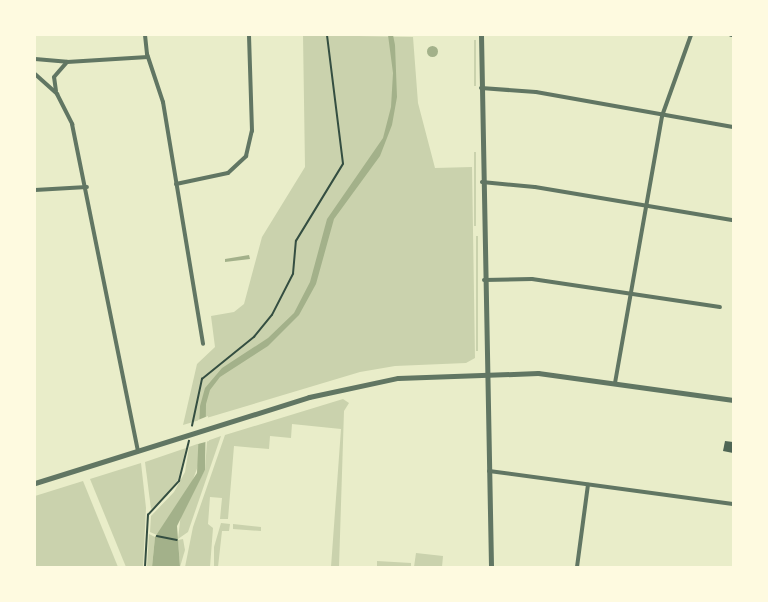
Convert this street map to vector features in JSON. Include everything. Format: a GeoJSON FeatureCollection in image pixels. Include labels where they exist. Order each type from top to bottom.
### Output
{"type":"FeatureCollection","features":[{"type":"Feature","properties":{"kind":"street"},"geometry":{"type":"LineString","coordinates":[[145,35],[148,57],[163,102],[203,344]]}},
{"type":"Feature","properties":{"kind":"street"},"geometry":{"type":"LineString","coordinates":[[176,184],[228,173],[246,156],[252,131],[249,35]]}},
{"type":"Feature","properties":{"kind":"street"},"geometry":{"type":"LineString","coordinates":[[481,35],[482,182],[491,567]]}},
{"type":"Feature","properties":{"kind":"street"},"geometry":{"type":"LineString","coordinates":[[615,383],[662,116],[691,35]]}},
{"type":"Feature","properties":{"kind":"street"},"geometry":{"type":"LineString","coordinates":[[35,59],[67,62],[148,57]]}},
{"type":"Feature","properties":{"kind":"street"},"geometry":{"type":"LineString","coordinates":[[67,62],[54,77],[57,94],[72,124],[87,187],[138,451]]}},
{"type":"Feature","properties":{"kind":"street"},"geometry":{"type":"LineString","coordinates":[[35,74],[57,94]]}},
{"type":"Feature","properties":{"kind":"street"},"geometry":{"type":"LineString","coordinates":[[481,88],[536,92],[662,116],[733,127]]}},
{"type":"Feature","properties":{"kind":"street"},"geometry":{"type":"LineString","coordinates":[[482,182],[535,187],[645,207],[733,220]]}},
{"type":"Feature","properties":{"kind":"street"},"geometry":{"type":"LineString","coordinates":[[35,190],[87,187]]}},
{"type":"Feature","properties":{"kind":"street"},"geometry":{"type":"LineString","coordinates":[[484,280],[532,279],[720,307]]}},
{"type":"Feature","properties":{"kind":"street"},"geometry":{"type":"LineString","coordinates":[[35,483],[178,438],[366,383],[486,373],[547,373],[733,400]]}},
{"type":"Feature","properties":{"kind":"street"},"geometry":{"type":"LineString","coordinates":[[489,471],[733,504]]}},
{"type":"Feature","properties":{"kind":"street"},"geometry":{"type":"LineString","coordinates":[[577,567],[588,485]]}},
{"type":"Feature","properties":{"kind":"path"},"geometry":{"type":"LineString","coordinates":[[192,421],[202,379],[254,337],[280,302],[293,274],[296,241],[343,164],[326,35]]}},
{"type":"Feature","properties":{"kind":"path"},"geometry":{"type":"LineString","coordinates":[[145,567],[148,515],[179,481],[188,447]]}},
{"type":"Feature","properties":{"kind":"path"},"geometry":{"type":"LineString","coordinates":[[157,536],[176,540]]}},
{"type":"Feature","properties":{"kind":"shaded area"},"geometry":{"type":"Polygon","coordinates":[[[303,35],[413,37],[418,103],[435,168],[472,167],[475,358],[466,363],[395,366],[360,372],[183,425],[197,364],[215,347],[211,316],[234,312],[244,304],[262,237],[305,167],[303,35]]]}},
{"type":"Feature","properties":{"kind":"shaded area"},"geometry":{"type":"Polygon","coordinates":[[[388,35],[393,35],[395,45],[397,97],[392,125],[380,156],[334,219],[316,284],[299,315],[268,346],[220,377],[210,390],[206,404],[205,470],[177,526],[180,567],[152,567],[155,537],[197,473],[200,406],[205,388],[222,368],[268,338],[294,313],[310,282],[327,219],[383,138],[391,107],[393,73],[388,35]]]}},
{"type":"Feature","properties":{"kind":"shaded area"},"geometry":{"type":"Polygon","coordinates":[[[474,40],[476,40],[476,86],[474,86],[474,40]]]}},
{"type":"Feature","properties":{"kind":"shaded area"},"geometry":{"type":"Polygon","coordinates":[[[430,46],[434,46],[436,47],[436,55],[430,56],[427,53],[427,49],[430,46]]]}},
{"type":"Feature","properties":{"kind":"shaded area"},"geometry":{"type":"Polygon","coordinates":[[[474,152],[476,152],[476,226],[474,226],[474,152]]]}},
{"type":"Feature","properties":{"kind":"shaded area"},"geometry":{"type":"Polygon","coordinates":[[[476,236],[478,236],[478,351],[476,351],[476,236]]]}},
{"type":"Feature","properties":{"kind":"shaded area"},"geometry":{"type":"Polygon","coordinates":[[[249,255],[250,259],[225,262],[225,259],[249,255]]]}},
{"type":"Feature","properties":{"kind":"shaded area"},"geometry":{"type":"Polygon","coordinates":[[[343,399],[349,403],[344,411],[339,567],[331,567],[341,429],[292,424],[291,438],[270,436],[269,449],[234,446],[228,519],[220,519],[222,498],[210,497],[208,524],[213,528],[210,567],[185,567],[193,527],[225,435],[343,399]]]}},
{"type":"Feature","properties":{"kind":"shaded area"},"geometry":{"type":"Polygon","coordinates":[[[221,436],[188,532],[178,539],[181,513],[205,470],[207,441],[221,436]]]}},
{"type":"Feature","properties":{"kind":"shaded area"},"geometry":{"type":"Polygon","coordinates":[[[200,443],[199,463],[190,488],[157,535],[150,532],[151,516],[174,492],[185,472],[189,447],[200,443]]]}},
{"type":"Feature","properties":{"kind":"shaded area"},"geometry":{"type":"Polygon","coordinates":[[[186,448],[178,480],[167,496],[151,509],[145,462],[186,448]]]}},
{"type":"Feature","properties":{"kind":"shaded area"},"geometry":{"type":"Polygon","coordinates":[[[141,463],[146,508],[143,567],[126,567],[90,479],[141,463]]]}},
{"type":"Feature","properties":{"kind":"shaded area"},"geometry":{"type":"Polygon","coordinates":[[[83,481],[118,567],[35,567],[35,496],[83,481]]]}},
{"type":"Feature","properties":{"kind":"shaded area"},"geometry":{"type":"Polygon","coordinates":[[[221,523],[230,524],[229,531],[222,531],[218,567],[214,567],[214,547],[221,523]]]}},
{"type":"Feature","properties":{"kind":"shaded area"},"geometry":{"type":"Polygon","coordinates":[[[233,524],[261,527],[261,531],[233,529],[233,524]]]}},
{"type":"Feature","properties":{"kind":"shaded area"},"geometry":{"type":"Polygon","coordinates":[[[149,534],[155,537],[152,567],[147,567],[149,534]]]}},
{"type":"Feature","properties":{"kind":"shaded area"},"geometry":{"type":"Polygon","coordinates":[[[183,539],[185,550],[180,567],[178,540],[183,539]]]}},
{"type":"Feature","properties":{"kind":"shaded area"},"geometry":{"type":"Polygon","coordinates":[[[416,553],[443,556],[442,567],[414,567],[416,553]]]}},
{"type":"Feature","properties":{"kind":"shaded area"},"geometry":{"type":"Polygon","coordinates":[[[377,561],[411,563],[411,567],[377,567],[377,561]]]}},
{"type":"Feature","properties":{"kind":"pier"},"geometry":{"type":"Polygon","coordinates":[[[208,416],[209,441],[198,444],[198,420],[208,416]]]}},
{"type":"Feature","properties":{"kind":"building"},"geometry":{"type":"Polygon","coordinates":[[[725,441],[733,442],[733,453],[723,451],[725,441]]]}}]}
